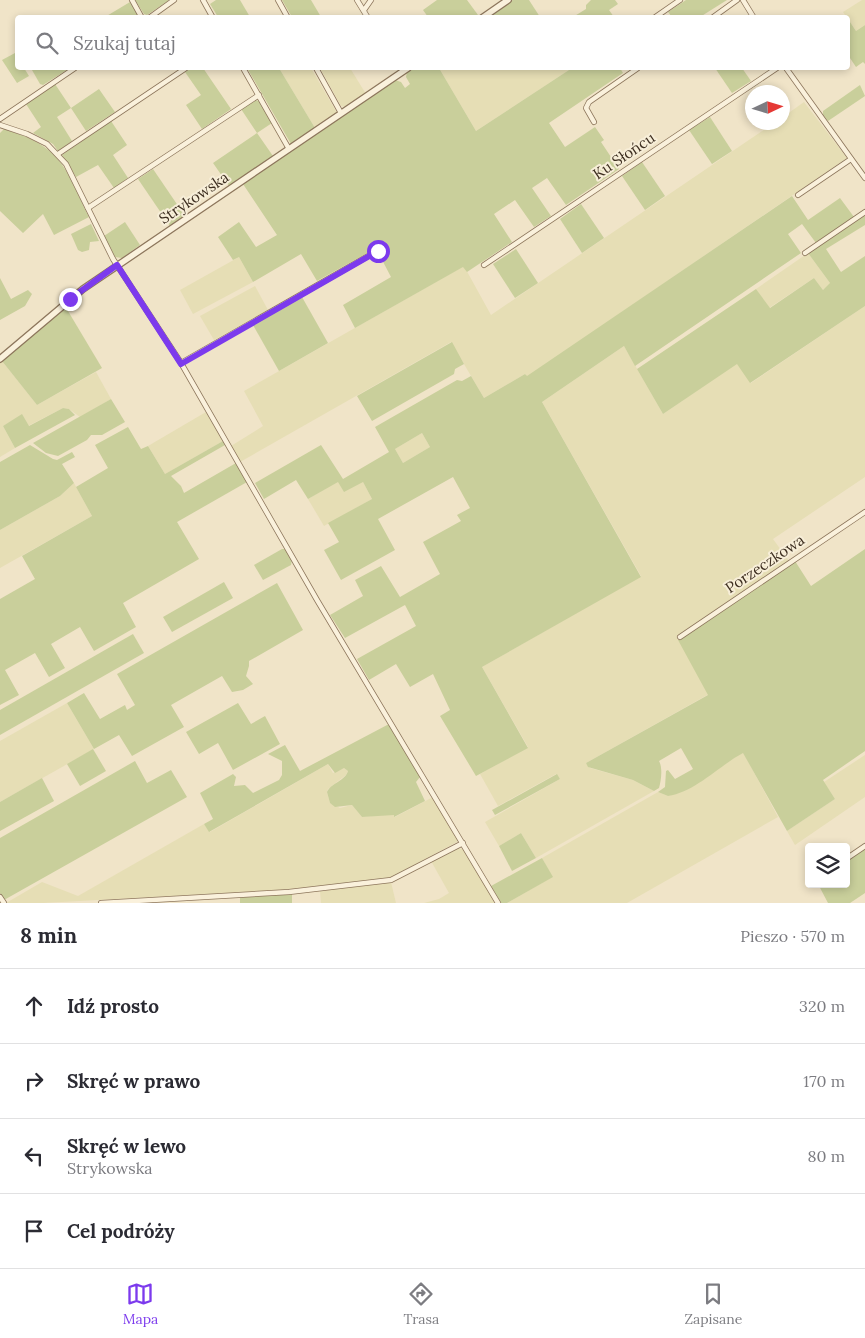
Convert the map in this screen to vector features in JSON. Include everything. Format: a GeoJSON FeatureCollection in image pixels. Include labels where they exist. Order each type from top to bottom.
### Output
{"type":"FeatureCollection","features":[{"type":"Feature","properties":{"kind":"street"},"geometry":{"type":"LineString","coordinates":[[132,0],[140,15]]}},
{"type":"Feature","properties":{"kind":"street"},"geometry":{"type":"LineString","coordinates":[[153,15],[174,0]]}},
{"type":"Feature","properties":{"kind":"street"},"geometry":{"type":"LineString","coordinates":[[203,0],[212,15]]}},
{"type":"Feature","properties":{"kind":"street"},"geometry":{"type":"LineString","coordinates":[[278,0],[286,15]]}},
{"type":"Feature","properties":{"kind":"street"},"geometry":{"type":"LineString","coordinates":[[357,0],[366,15]]}},
{"type":"Feature","properties":{"kind":"street"},"geometry":{"type":"LineString","coordinates":[[364,10],[371,0]]}},
{"type":"Feature","properties":{"kind":"street"},"geometry":{"type":"LineString","coordinates":[[486,15],[508,0]]}},
{"type":"Feature","properties":{"kind":"street"},"geometry":{"type":"LineString","coordinates":[[658,15],[680,0]]}},
{"type":"Feature","properties":{"kind":"street"},"geometry":{"type":"LineString","coordinates":[[716,15],[737,0]]}},
{"type":"Feature","properties":{"kind":"street"},"geometry":{"type":"LineString","coordinates":[[744,0],[752,15]]}},
{"type":"Feature","properties":{"kind":"street"},"geometry":{"type":"LineString","coordinates":[[0,119],[72,70]]}},
{"type":"Feature","properties":{"kind":"street"},"geometry":{"type":"LineString","coordinates":[[58,154],[183,70]]}},
{"type":"Feature","properties":{"kind":"street"},"geometry":{"type":"LineString","coordinates":[[244,70],[289,149]]}},
{"type":"Feature","properties":{"kind":"street"},"geometry":{"type":"LineString","coordinates":[[317,70],[341,113]]}},
{"type":"Feature","properties":{"kind":"street"},"geometry":{"type":"LineString","coordinates":[[396,70],[399,74]]}},
{"type":"Feature","properties":{"kind":"street","name":"Strykowska"},"geometry":{"type":"LineString","coordinates":[[0,360],[66,302],[117,265],[405,70]]}},
{"type":"Feature","properties":{"kind":"street"},"geometry":{"type":"LineString","coordinates":[[594,122],[586,108],[589,102],[635,70]]}},
{"type":"Feature","properties":{"kind":"street","name":"Ku Słońcu"},"geometry":{"type":"LineString","coordinates":[[484,265],[774,70]]}},
{"type":"Feature","properties":{"kind":"street"},"geometry":{"type":"LineString","coordinates":[[787,70],[865,178]]}},
{"type":"Feature","properties":{"kind":"street"},"geometry":{"type":"LineString","coordinates":[[88,208],[259,95]]}},
{"type":"Feature","properties":{"kind":"street"},"geometry":{"type":"LineString","coordinates":[[0,125],[34,137],[58,154],[66,164],[117,265],[181,364],[317,600],[498,903]]}},
{"type":"Feature","properties":{"kind":"street"},"geometry":{"type":"LineString","coordinates":[[798,195],[851,159]]}},
{"type":"Feature","properties":{"kind":"street"},"geometry":{"type":"LineString","coordinates":[[805,253],[865,212]]}},
{"type":"Feature","properties":{"kind":"street"},"geometry":{"type":"LineString","coordinates":[[181,364],[378,251]]}},
{"type":"Feature","properties":{"kind":"street","name":"Porzeczkowa"},"geometry":{"type":"LineString","coordinates":[[680,637],[865,512]]}},
{"type":"Feature","properties":{"kind":"street"},"geometry":{"type":"LineString","coordinates":[[102,903],[298,891],[391,880],[463,843]]}},
{"type":"Feature","properties":{"kind":"street"},"geometry":{"type":"LineString","coordinates":[[850,855],[865,846]]}},
{"type":"Feature","properties":{"kind":"street"},"geometry":{"type":"LineString","coordinates":[[0,897],[4,903]]}},
{"type":"Feature","properties":{"kind":"shaded area"},"geometry":{"type":"Polygon","coordinates":[[[865,0],[865,25],[856,31],[850,22],[850,15],[845,15],[843,12],[865,0]]]}},
{"type":"Feature","properties":{"kind":"shaded area"},"geometry":{"type":"Polygon","coordinates":[[[280,70],[312,70],[337,113],[315,128],[280,70]]]}},
{"type":"Feature","properties":{"kind":"shaded area"},"geometry":{"type":"Polygon","coordinates":[[[321,70],[351,70],[366,94],[346,107],[341,106],[321,70]]]}},
{"type":"Feature","properties":{"kind":"shaded area"},"geometry":{"type":"Polygon","coordinates":[[[440,70],[569,70],[476,131],[440,70]]]}},
{"type":"Feature","properties":{"kind":"shaded area"},"geometry":{"type":"Polygon","coordinates":[[[804,102],[847,158],[527,377],[525,374],[484,398],[451,342],[240,462],[231,446],[263,426],[244,391],[464,266],[491,315],[764,130],[790,130],[790,112],[804,102]]]}},
{"type":"Feature","properties":{"kind":"shaded area"},"geometry":{"type":"Polygon","coordinates":[[[808,253],[830,283],[829,286],[823,290],[814,278],[769,308],[756,289],[808,253]]]}},
{"type":"Feature","properties":{"kind":"shaded area"},"geometry":{"type":"Polygon","coordinates":[[[239,257],[253,282],[193,314],[180,290],[239,257]]]}},
{"type":"Feature","properties":{"kind":"shaded area"},"geometry":{"type":"Polygon","coordinates":[[[255,286],[268,310],[214,340],[200,316],[255,286]]]}},
{"type":"Feature","properties":{"kind":"shaded area"},"geometry":{"type":"Polygon","coordinates":[[[865,306],[865,477],[773,539],[789,561],[677,637],[709,694],[586,763],[590,768],[633,780],[654,791],[536,858],[521,833],[499,846],[485,822],[560,779],[556,774],[498,806],[480,774],[528,747],[482,667],[641,576],[542,402],[624,346],[663,414],[737,363],[751,383],[865,306]]]}},
{"type":"Feature","properties":{"kind":"shaded area"},"geometry":{"type":"Polygon","coordinates":[[[2,361],[37,405],[96,372],[111,399],[80,417],[69,409],[63,408],[28,426],[22,415],[3,426],[15,448],[0,457],[0,363],[2,361]]]}},
{"type":"Feature","properties":{"kind":"shaded area"},"geometry":{"type":"Polygon","coordinates":[[[206,412],[223,441],[165,474],[148,446],[206,412]]]}},
{"type":"Feature","properties":{"kind":"shaded area"},"geometry":{"type":"Polygon","coordinates":[[[422,433],[430,447],[403,463],[395,449],[422,433]]]}},
{"type":"Feature","properties":{"kind":"shaded area"},"geometry":{"type":"Polygon","coordinates":[[[338,481],[363,482],[372,499],[324,526],[308,499],[338,481]]]}},
{"type":"Feature","properties":{"kind":"shaded area"},"geometry":{"type":"Polygon","coordinates":[[[74,483],[92,516],[0,568],[0,530],[60,496],[74,483]]]}},
{"type":"Feature","properties":{"kind":"shaded area"},"geometry":{"type":"Polygon","coordinates":[[[67,703],[94,749],[0,802],[0,741],[67,703]]]}},
{"type":"Feature","properties":{"kind":"shaded area"},"geometry":{"type":"Polygon","coordinates":[[[743,752],[778,817],[627,903],[507,903],[552,877],[542,858],[658,792],[668,796],[688,789],[743,752]]]}},
{"type":"Feature","properties":{"kind":"shaded area"},"geometry":{"type":"Polygon","coordinates":[[[865,755],[865,797],[795,845],[787,831],[835,799],[824,782],[865,755]]]}},
{"type":"Feature","properties":{"kind":"shaded area"},"geometry":{"type":"Polygon","coordinates":[[[328,764],[333,773],[344,768],[348,771],[346,775],[328,789],[330,803],[340,808],[352,805],[362,817],[394,814],[395,817],[433,797],[458,839],[457,842],[390,878],[282,890],[43,903],[6,903],[42,882],[78,896],[204,824],[210,832],[328,764]]]}},
{"type":"Feature","properties":{"kind":"shaded area"},"geometry":{"type":"Polygon","coordinates":[[[458,848],[465,850],[496,903],[424,903],[439,899],[449,893],[431,861],[458,848]]]}},
{"type":"Feature","properties":{"kind":"shaded area"},"geometry":{"type":"Polygon","coordinates":[[[391,882],[396,903],[321,903],[320,891],[391,882]]]}},
{"type":"Feature","properties":{"kind":"green space"},"geometry":{"type":"Polygon","coordinates":[[[135,0],[168,1],[147,15],[144,14],[135,0]]]}},
{"type":"Feature","properties":{"kind":"green space"},"geometry":{"type":"Polygon","coordinates":[[[216,0],[240,0],[249,15],[217,15],[210,4],[216,0]]]}},
{"type":"Feature","properties":{"kind":"green space"},"geometry":{"type":"Polygon","coordinates":[[[282,0],[311,0],[320,15],[291,15],[282,0]]]}},
{"type":"Feature","properties":{"kind":"green space"},"geometry":{"type":"Polygon","coordinates":[[[437,0],[467,0],[478,15],[427,15],[423,10],[437,0]]]}},
{"type":"Feature","properties":{"kind":"green space"},"geometry":{"type":"Polygon","coordinates":[[[513,0],[529,0],[539,15],[491,15],[513,0]]]}},
{"type":"Feature","properties":{"kind":"green space"},"geometry":{"type":"Polygon","coordinates":[[[591,0],[615,0],[618,4],[609,10],[613,15],[576,15],[586,9],[586,5],[591,0]]]}},
{"type":"Feature","properties":{"kind":"green space"},"geometry":{"type":"Polygon","coordinates":[[[686,0],[727,0],[703,15],[670,15],[668,12],[686,0]]]}},
{"type":"Feature","properties":{"kind":"green space"},"geometry":{"type":"Polygon","coordinates":[[[130,2],[138,15],[108,15],[130,2]]]}},
{"type":"Feature","properties":{"kind":"green space"},"geometry":{"type":"Polygon","coordinates":[[[850,22],[856,31],[865,25],[865,64],[863,62],[856,67],[850,58],[850,22]]]}},
{"type":"Feature","properties":{"kind":"green space"},"geometry":{"type":"Polygon","coordinates":[[[15,53],[15,70],[25,70],[29,76],[17,83],[2,60],[15,53]]]}},
{"type":"Feature","properties":{"kind":"green space"},"geometry":{"type":"Polygon","coordinates":[[[32,70],[67,70],[43,85],[40,84],[32,70]]]}},
{"type":"Feature","properties":{"kind":"green space"},"geometry":{"type":"Polygon","coordinates":[[[188,70],[204,70],[231,109],[202,129],[186,105],[201,95],[185,72],[188,70]]]}},
{"type":"Feature","properties":{"kind":"green space"},"geometry":{"type":"Polygon","coordinates":[[[248,70],[280,70],[315,128],[291,144],[248,70]]]}},
{"type":"Feature","properties":{"kind":"green space"},"geometry":{"type":"Polygon","coordinates":[[[410,70],[440,70],[476,131],[569,70],[621,70],[623,73],[549,123],[565,147],[595,127],[604,140],[601,142],[619,169],[566,205],[547,178],[532,188],[551,216],[534,227],[515,200],[494,214],[512,242],[467,272],[463,267],[355,328],[343,305],[391,277],[380,256],[376,255],[382,252],[380,246],[317,281],[301,254],[253,282],[239,257],[233,260],[218,237],[239,222],[256,247],[277,235],[243,184],[395,80],[401,82],[405,88],[410,84],[406,77],[407,72],[410,70]]]}},
{"type":"Feature","properties":{"kind":"green space"},"geometry":{"type":"Polygon","coordinates":[[[716,70],[743,70],[751,81],[732,93],[716,70]]]}},
{"type":"Feature","properties":{"kind":"green space"},"geometry":{"type":"Polygon","coordinates":[[[55,84],[71,108],[57,117],[72,141],[58,151],[53,144],[33,133],[41,127],[26,104],[55,84]]]}},
{"type":"Feature","properties":{"kind":"green space"},"geometry":{"type":"Polygon","coordinates":[[[860,85],[865,96],[828,121],[823,115],[823,111],[860,85]]]}},
{"type":"Feature","properties":{"kind":"green space"},"geometry":{"type":"Polygon","coordinates":[[[99,89],[115,112],[86,131],[71,108],[99,89]]]}},
{"type":"Feature","properties":{"kind":"green space"},"geometry":{"type":"Polygon","coordinates":[[[255,100],[259,101],[272,123],[257,133],[241,109],[255,100]]]}},
{"type":"Feature","properties":{"kind":"green space"},"geometry":{"type":"Polygon","coordinates":[[[710,117],[732,151],[712,164],[689,130],[710,117]]]}},
{"type":"Feature","properties":{"kind":"green space"},"geometry":{"type":"Polygon","coordinates":[[[111,121],[127,145],[113,155],[128,178],[114,188],[98,165],[76,177],[62,155],[111,121]]]}},
{"type":"Feature","properties":{"kind":"green space"},"geometry":{"type":"Polygon","coordinates":[[[4,129],[38,143],[59,160],[89,217],[54,235],[43,214],[23,233],[0,211],[0,133],[4,129]]]}},
{"type":"Feature","properties":{"kind":"green space"},"geometry":{"type":"Polygon","coordinates":[[[257,133],[273,156],[229,186],[213,163],[257,133]]]}},
{"type":"Feature","properties":{"kind":"green space"},"geometry":{"type":"Polygon","coordinates":[[[642,162],[665,196],[645,210],[622,176],[642,162]]]}},
{"type":"Feature","properties":{"kind":"green space"},"geometry":{"type":"Polygon","coordinates":[[[153,169],[185,216],[170,226],[138,179],[153,169]]]}},
{"type":"Feature","properties":{"kind":"green space"},"geometry":{"type":"Polygon","coordinates":[[[792,196],[808,220],[840,198],[854,217],[816,243],[802,224],[788,234],[801,253],[635,366],[624,346],[542,402],[641,577],[482,667],[528,748],[476,776],[440,716],[450,710],[433,674],[410,687],[396,664],[369,680],[357,659],[416,626],[405,605],[345,638],[330,615],[363,596],[355,580],[381,566],[400,597],[440,574],[423,542],[461,521],[457,515],[470,508],[453,477],[378,519],[395,550],[341,580],[324,550],[339,542],[328,523],[372,499],[363,482],[344,492],[338,482],[308,499],[296,480],[264,499],[255,483],[321,445],[343,479],[389,452],[375,427],[457,380],[462,381],[471,376],[484,398],[525,374],[527,376],[792,196]],[[422,433],[395,449],[403,463],[430,447],[422,433]]]}},
{"type":"Feature","properties":{"kind":"green space"},"geometry":{"type":"Polygon","coordinates":[[[581,204],[604,238],[582,253],[560,219],[581,204]]]}},
{"type":"Feature","properties":{"kind":"green space"},"geometry":{"type":"Polygon","coordinates":[[[865,214],[865,225],[826,249],[841,272],[865,256],[865,306],[750,383],[737,364],[663,414],[637,369],[756,289],[770,308],[814,278],[823,290],[830,283],[808,253],[865,214]]]}},
{"type":"Feature","properties":{"kind":"green space"},"geometry":{"type":"Polygon","coordinates":[[[125,222],[140,245],[122,258],[115,257],[104,236],[125,222]]]}},
{"type":"Feature","properties":{"kind":"green space"},"geometry":{"type":"Polygon","coordinates":[[[91,224],[99,241],[90,242],[89,250],[82,252],[78,250],[71,234],[91,224]]]}},
{"type":"Feature","properties":{"kind":"green space"},"geometry":{"type":"Polygon","coordinates":[[[516,249],[538,283],[515,298],[493,264],[516,249]]]}},
{"type":"Feature","properties":{"kind":"green space"},"geometry":{"type":"Polygon","coordinates":[[[0,278],[11,299],[28,290],[32,294],[25,306],[0,320],[0,278]]]}},
{"type":"Feature","properties":{"kind":"green space"},"geometry":{"type":"Polygon","coordinates":[[[302,297],[328,343],[279,371],[253,325],[302,297]]]}},
{"type":"Feature","properties":{"kind":"green space"},"geometry":{"type":"Polygon","coordinates":[[[65,306],[102,368],[37,405],[2,361],[65,306]]]}},
{"type":"Feature","properties":{"kind":"green space"},"geometry":{"type":"Polygon","coordinates":[[[452,342],[464,364],[455,369],[454,374],[372,421],[357,396],[452,342]]]}},
{"type":"Feature","properties":{"kind":"green space"},"geometry":{"type":"Polygon","coordinates":[[[111,399],[125,422],[102,435],[91,435],[87,440],[58,456],[46,453],[33,443],[111,399]]]}},
{"type":"Feature","properties":{"kind":"green space"},"geometry":{"type":"Polygon","coordinates":[[[63,408],[69,409],[75,415],[15,448],[3,426],[22,414],[29,426],[63,408]]]}},
{"type":"Feature","properties":{"kind":"green space"},"geometry":{"type":"Polygon","coordinates":[[[128,427],[141,449],[148,446],[165,474],[223,441],[225,445],[171,476],[181,486],[184,493],[236,463],[247,482],[177,522],[199,559],[123,603],[136,627],[94,651],[80,627],[51,644],[65,668],[49,677],[35,653],[5,670],[19,695],[0,705],[0,599],[35,579],[22,556],[92,516],[76,487],[108,468],[95,445],[128,427]]]}},
{"type":"Feature","properties":{"kind":"green space"},"geometry":{"type":"Polygon","coordinates":[[[30,445],[57,460],[72,452],[75,457],[62,464],[74,483],[60,496],[0,530],[0,462],[30,445]]]}},
{"type":"Feature","properties":{"kind":"green space"},"geometry":{"type":"Polygon","coordinates":[[[282,549],[286,549],[292,560],[291,565],[263,580],[254,565],[282,549]]]}},
{"type":"Feature","properties":{"kind":"green space"},"geometry":{"type":"Polygon","coordinates":[[[865,549],[865,751],[823,780],[835,799],[787,831],[743,753],[697,784],[678,794],[668,796],[658,792],[665,787],[666,771],[668,770],[675,779],[693,769],[681,748],[659,761],[661,771],[659,788],[654,791],[633,780],[588,767],[586,763],[708,695],[678,640],[795,561],[811,586],[865,549]]]}},
{"type":"Feature","properties":{"kind":"green space"},"geometry":{"type":"Polygon","coordinates":[[[224,582],[233,598],[172,632],[163,617],[224,582]]]}},
{"type":"Feature","properties":{"kind":"green space"},"geometry":{"type":"Polygon","coordinates":[[[277,583],[303,630],[249,661],[246,676],[253,684],[243,690],[232,692],[222,676],[171,705],[184,727],[132,756],[119,735],[94,749],[67,703],[84,693],[100,719],[125,705],[127,710],[135,705],[117,674],[277,583]]]}},
{"type":"Feature","properties":{"kind":"green space"},"geometry":{"type":"Polygon","coordinates":[[[133,634],[144,653],[0,735],[0,710],[133,634]]]}},
{"type":"Feature","properties":{"kind":"green space"},"geometry":{"type":"Polygon","coordinates":[[[238,703],[251,724],[265,716],[280,744],[233,770],[218,743],[199,754],[186,732],[238,703]]]}},
{"type":"Feature","properties":{"kind":"green space"},"geometry":{"type":"Polygon","coordinates":[[[389,724],[420,777],[416,782],[425,801],[394,817],[394,815],[362,817],[352,805],[335,807],[330,803],[327,792],[348,771],[344,768],[335,773],[328,764],[209,832],[204,824],[213,819],[200,793],[233,774],[236,777],[234,786],[245,785],[253,793],[279,780],[282,775],[282,761],[268,754],[285,745],[300,771],[389,724]]]}},
{"type":"Feature","properties":{"kind":"green space"},"geometry":{"type":"Polygon","coordinates":[[[93,749],[106,771],[80,786],[67,764],[93,749]]]}},
{"type":"Feature","properties":{"kind":"green space"},"geometry":{"type":"Polygon","coordinates":[[[135,761],[147,783],[171,770],[187,797],[4,900],[0,893],[0,838],[135,761]]]}},
{"type":"Feature","properties":{"kind":"green space"},"geometry":{"type":"Polygon","coordinates":[[[557,774],[560,779],[495,815],[492,810],[557,774]]]}},
{"type":"Feature","properties":{"kind":"green space"},"geometry":{"type":"Polygon","coordinates":[[[42,778],[54,801],[0,831],[0,802],[42,778]]]}},
{"type":"Feature","properties":{"kind":"green space"},"geometry":{"type":"Polygon","coordinates":[[[521,833],[536,858],[512,871],[499,846],[521,833]]]}},
{"type":"Feature","properties":{"kind":"green space"},"geometry":{"type":"Polygon","coordinates":[[[865,849],[865,893],[850,903],[828,903],[820,888],[850,888],[850,859],[865,849]]]}},
{"type":"Feature","properties":{"kind":"green space"},"geometry":{"type":"Polygon","coordinates":[[[542,858],[553,877],[507,903],[501,903],[491,886],[542,858]]]}},
{"type":"Feature","properties":{"kind":"green space"},"geometry":{"type":"Polygon","coordinates":[[[292,894],[292,903],[240,903],[240,897],[292,894]]]}},
{"type":"Feature","properties":{"kind":"route"},"geometry":{"type":"LineString","coordinates":[[70,299],[117,265],[181,364],[378,251]]}}]}
